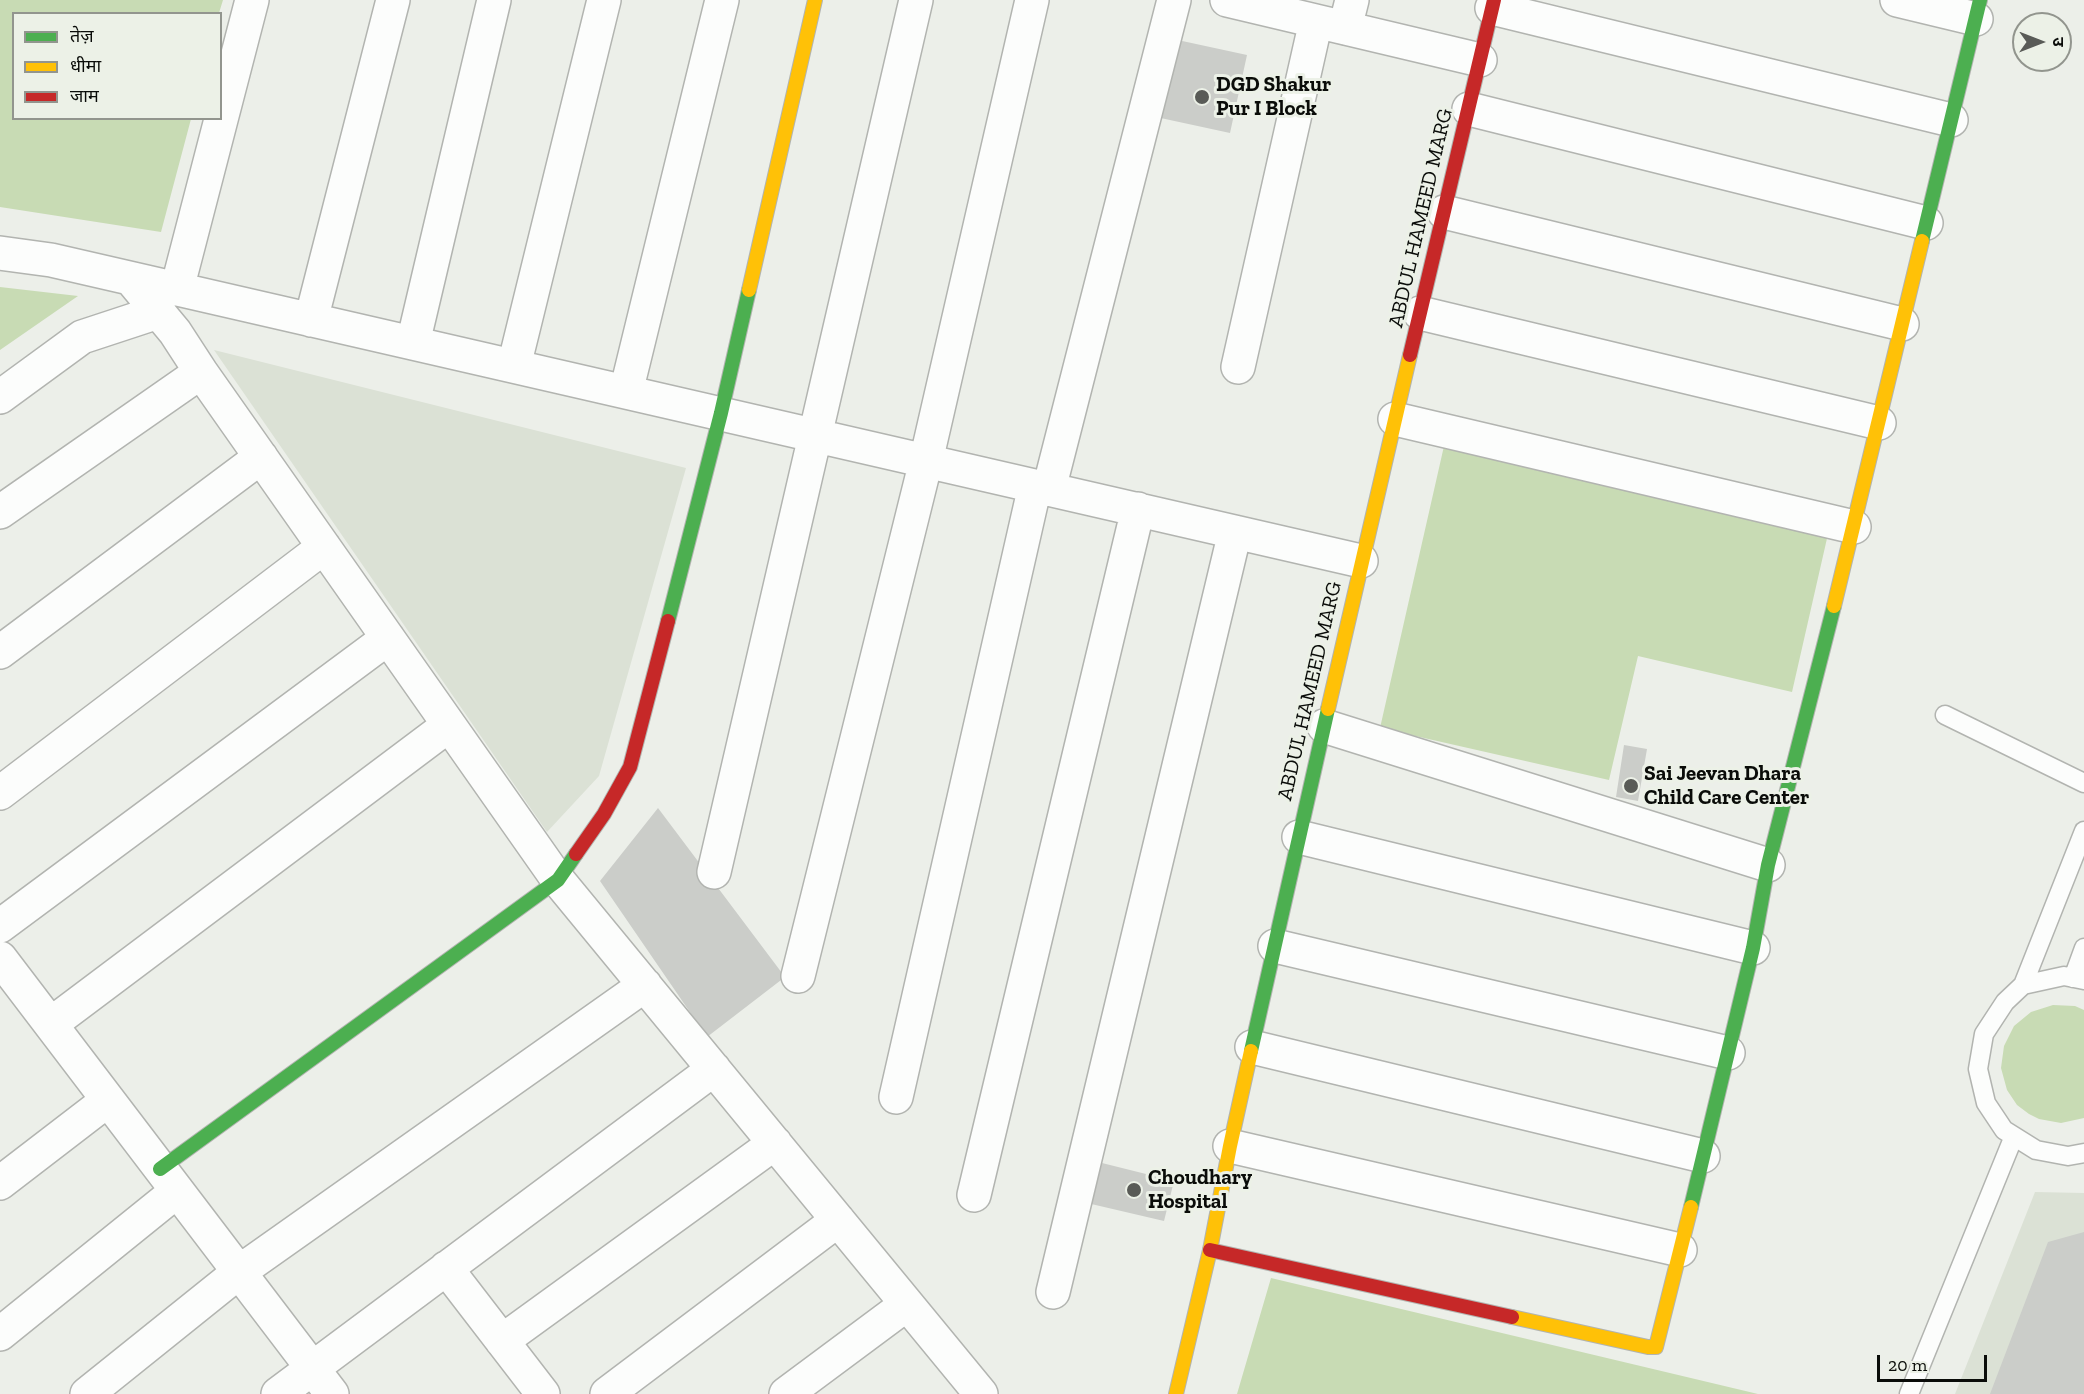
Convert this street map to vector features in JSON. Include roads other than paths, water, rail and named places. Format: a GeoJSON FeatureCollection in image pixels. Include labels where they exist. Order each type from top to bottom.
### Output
{"type":"FeatureCollection","features":[{"type":"Feature","properties":{"kind":"street"},"geometry":{"type":"LineString","coordinates":[[222,106],[252,0]]}},
{"type":"Feature","properties":{"kind":"street"},"geometry":{"type":"LineString","coordinates":[[311,320],[393,0]]}},
{"type":"Feature","properties":{"kind":"street"},"geometry":{"type":"LineString","coordinates":[[412,343],[494,0]]}},
{"type":"Feature","properties":{"kind":"street"},"geometry":{"type":"LineString","coordinates":[[514,366],[604,0]]}},
{"type":"Feature","properties":{"kind":"street"},"geometry":{"type":"LineString","coordinates":[[626,392],[722,0]]}},
{"type":"Feature","properties":{"kind":"street"},"geometry":{"type":"LineString","coordinates":[[0,1334],[169,1180],[558,880],[604,814],[630,767],[721,413],[815,0]]}},
{"type":"Feature","properties":{"kind":"street"},"geometry":{"type":"LineString","coordinates":[[714,872],[916,0]]}},
{"type":"Feature","properties":{"kind":"street"},"geometry":{"type":"LineString","coordinates":[[798,976],[926,461],[1032,0]]}},
{"type":"Feature","properties":{"kind":"street"},"geometry":{"type":"LineString","coordinates":[[896,1097],[1042,487],[1174,0]]}},
{"type":"Feature","properties":{"kind":"street"},"geometry":{"type":"LineString","coordinates":[[1210,1250],[1652,1348],[1656,1347],[1660,1341],[1753,948],[1768,865],[1854,526],[1978,10],[1898,0]]}},
{"type":"Feature","properties":{"kind":"street"},"geometry":{"type":"LineString","coordinates":[[1234,1],[1337,16],[1480,60]]}},
{"type":"Feature","properties":{"kind":"street"},"geometry":{"type":"LineString","coordinates":[[1493,4],[1951,120]]}},
{"type":"Feature","properties":{"kind":"street","name":"ABDUL HAMEED MARG"},"geometry":{"type":"LineString","coordinates":[[1176,1394],[1210,1250],[1230,1146],[1361,561],[1493,4]]}},
{"type":"Feature","properties":{"kind":"street"},"geometry":{"type":"LineString","coordinates":[[1238,368],[1337,16]]}},
{"type":"Feature","properties":{"kind":"street"},"geometry":{"type":"LineString","coordinates":[[1469,109],[1926,223]]}},
{"type":"Feature","properties":{"kind":"street"},"geometry":{"type":"LineString","coordinates":[[218,120],[167,300],[175,332],[558,880],[907,1304],[977,1393]]}},
{"type":"Feature","properties":{"kind":"street"},"geometry":{"type":"LineString","coordinates":[[1444,212],[1902,324]]}},
{"type":"Feature","properties":{"kind":"street"},"geometry":{"type":"LineString","coordinates":[[0,253],[51,260],[131,279],[167,300],[311,320],[1361,561]]}},
{"type":"Feature","properties":{"kind":"street"},"geometry":{"type":"LineString","coordinates":[[0,397],[82,337],[167,300]]}},
{"type":"Feature","properties":{"kind":"street"},"geometry":{"type":"LineString","coordinates":[[1420,313],[1879,423]]}},
{"type":"Feature","properties":{"kind":"street"},"geometry":{"type":"LineString","coordinates":[[0,512],[201,372]]}},
{"type":"Feature","properties":{"kind":"street"},"geometry":{"type":"LineString","coordinates":[[1395,418],[1854,526]]}},
{"type":"Feature","properties":{"kind":"street"},"geometry":{"type":"LineString","coordinates":[[0,652],[261,457]]}},
{"type":"Feature","properties":{"kind":"street"},"geometry":{"type":"LineString","coordinates":[[974,1195],[1138,509]]}},
{"type":"Feature","properties":{"kind":"street"},"geometry":{"type":"LineString","coordinates":[[1053,1292],[1235,532]]}},
{"type":"Feature","properties":{"kind":"street"},"geometry":{"type":"LineString","coordinates":[[0,793],[324,547]]}},
{"type":"Feature","properties":{"kind":"street"},"geometry":{"type":"LineString","coordinates":[[0,926],[388,638]]}},
{"type":"Feature","properties":{"kind":"street"},"geometry":{"type":"LineString","coordinates":[[51,1024],[449,725]]}},
{"type":"Feature","properties":{"kind":"street"},"geometry":{"type":"LineString","coordinates":[[1324,726],[1768,865]]}},
{"type":"Feature","properties":{"kind":"street"},"geometry":{"type":"LineString","coordinates":[[1299,837],[1753,948]]}},
{"type":"Feature","properties":{"kind":"street"},"geometry":{"type":"LineString","coordinates":[[1275,946],[1728,1053]]}},
{"type":"Feature","properties":{"kind":"street"},"geometry":{"type":"LineString","coordinates":[[0,958],[332,1394]]}},
{"type":"Feature","properties":{"kind":"street"},"geometry":{"type":"LineString","coordinates":[[87,1394],[239,1272],[645,986]]}},
{"type":"Feature","properties":{"kind":"street"},"geometry":{"type":"LineString","coordinates":[[1252,1047],[1703,1156]]}},
{"type":"Feature","properties":{"kind":"street"},"geometry":{"type":"LineString","coordinates":[[278,1394],[714,1069]]}},
{"type":"Feature","properties":{"kind":"street"},"geometry":{"type":"LineString","coordinates":[[0,1183],[108,1101]]}},
{"type":"Feature","properties":{"kind":"street"},"geometry":{"type":"LineString","coordinates":[[502,1341],[774,1143]]}},
{"type":"Feature","properties":{"kind":"street"},"geometry":{"type":"LineString","coordinates":[[1230,1146],[1680,1250]]}},
{"type":"Feature","properties":{"kind":"street"},"geometry":{"type":"LineString","coordinates":[[607,1394],[838,1220]]}},
{"type":"Feature","properties":{"kind":"street"},"geometry":{"type":"LineString","coordinates":[[446,1268],[543,1394]]}},
{"type":"Feature","properties":{"kind":"street"},"geometry":{"type":"LineString","coordinates":[[786,1394],[907,1304]]}},
{"type":"Feature","properties":{"kind":"lane"},"geometry":{"type":"LineString","coordinates":[[1945,715],[2084,783]]}},
{"type":"Feature","properties":{"kind":"lane"},"geometry":{"type":"LineString","coordinates":[[2084,831],[2023,986],[2005,1002],[1984,1034],[1978,1069],[1986,1103],[2004,1130],[2036,1150],[2068,1156],[2084,1153]]}},
{"type":"Feature","properties":{"kind":"lane"},"geometry":{"type":"LineString","coordinates":[[2023,986],[2064,976],[2078,979],[2084,948]]}},
{"type":"Feature","properties":{"kind":"lane"},"geometry":{"type":"LineString","coordinates":[[1909,1394],[2014,1136]]}},
{"type":"Feature","properties":{"kind":"place","name":"DGD Shakur Pur I Block"},"geometry":{"type":"Point","coordinates":[1202,97]}},
{"type":"Feature","properties":{"kind":"place","name":"Sai Jeevan Dhara Child Care Center"},"geometry":{"type":"Point","coordinates":[1631,786]}},
{"type":"Feature","properties":{"kind":"place","name":"Choudhary Hospital"},"geometry":{"type":"Point","coordinates":[1134,1190]}}]}
